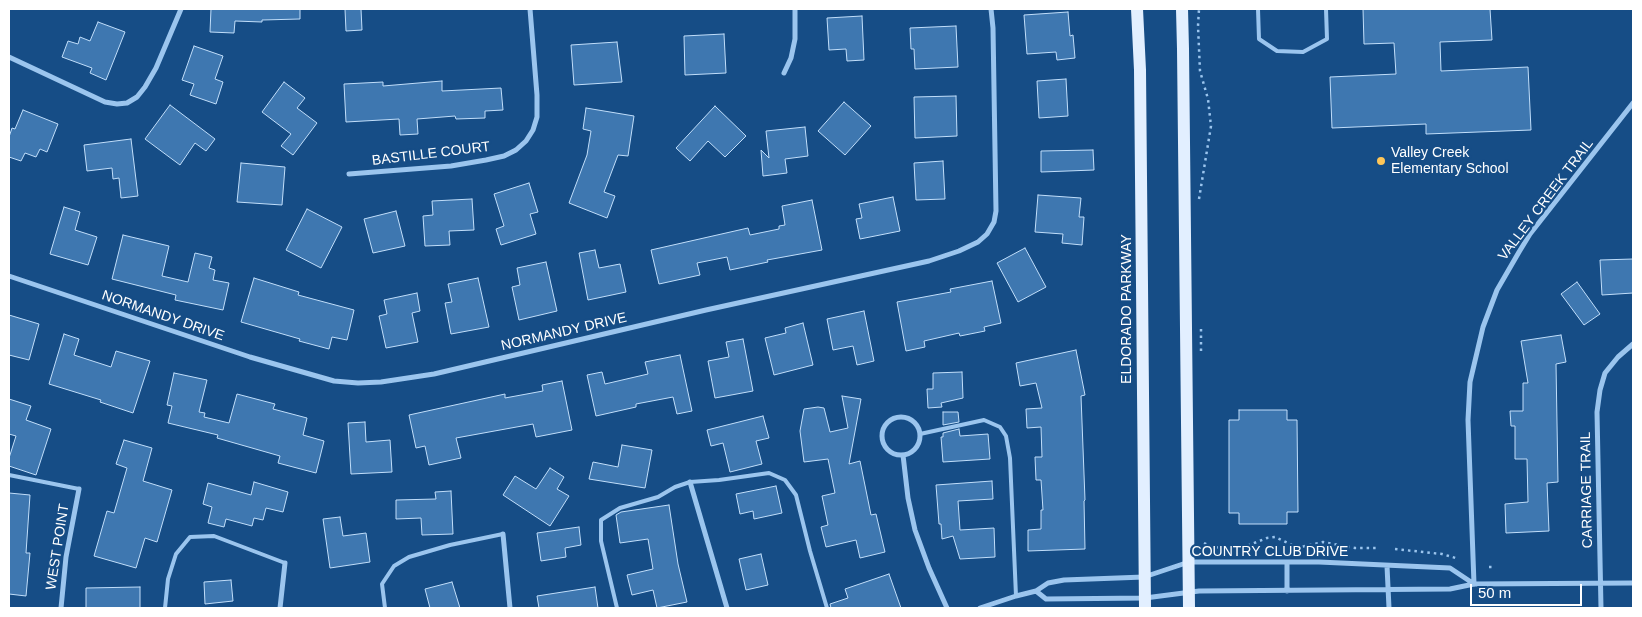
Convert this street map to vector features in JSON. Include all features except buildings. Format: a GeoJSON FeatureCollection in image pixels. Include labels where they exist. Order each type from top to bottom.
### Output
{"type":"FeatureCollection","features":[{"type":"Feature","properties":{"kind":"main road","name":"ELDORADO PARKWAY"},"geometry":{"type":"LineString","coordinates":[[1137,9],[1140,70],[1145,603]]}},
{"type":"Feature","properties":{"kind":"main road"},"geometry":{"type":"LineString","coordinates":[[1182,9],[1189,608]]}},
{"type":"Feature","properties":{"kind":"street"},"geometry":{"type":"LineString","coordinates":[[9,56],[105,102],[127,103],[137,97],[156,68],[181,9]]}},
{"type":"Feature","properties":{"kind":"street","name":"BASTILLE COURT"},"geometry":{"type":"LineString","coordinates":[[349,174],[451,166],[486,160],[504,156],[526,142],[533,130],[537,117],[538,95],[530,9]]}},
{"type":"Feature","properties":{"kind":"street"},"geometry":{"type":"LineString","coordinates":[[784,73],[791,58],[795,38],[795,9]]}},
{"type":"Feature","properties":{"kind":"street","name":"NORMANDY DRIVE"},"geometry":{"type":"LineString","coordinates":[[9,276],[250,357],[300,372],[334,380],[358,383],[381,382],[434,374],[929,260],[959,251],[978,242],[987,234],[994,222],[996,211],[993,28],[991,9]]}},
{"type":"Feature","properties":{"kind":"street","name":"VALLEY CREEK TRAIL"},"geometry":{"type":"LineString","coordinates":[[1474,584],[1468,420],[1470,382],[1483,327],[1502,278],[1522,246],[1633,103]]}},
{"type":"Feature","properties":{"kind":"street","name":"CARRIAGE TRAIL"},"geometry":{"type":"LineString","coordinates":[[1601,608],[1598,412],[1600,390],[1605,373],[1633,344]]}},
{"type":"Feature","properties":{"kind":"street"},"geometry":{"type":"LineString","coordinates":[[897,418],[907,418],[916,424],[920,434],[916,448],[903,456],[891,452],[884,446],[882,433],[886,424],[897,418]]}},
{"type":"Feature","properties":{"kind":"street"},"geometry":{"type":"LineString","coordinates":[[903,456],[908,498],[915,530],[929,568],[948,608]]}},
{"type":"Feature","properties":{"kind":"street"},"geometry":{"type":"LineString","coordinates":[[690,482],[727,608]]}},
{"type":"Feature","properties":{"kind":"street","name":"WEST POINT"},"geometry":{"type":"LineString","coordinates":[[61,608],[66,557],[78,490]]}},
{"type":"Feature","properties":{"kind":"street"},"geometry":{"type":"LineString","coordinates":[[503,534],[510,608]]}},
{"type":"Feature","properties":{"kind":"street","name":"COUNTRY CLUB DRIVE"},"geometry":{"type":"LineString","coordinates":[[980,608],[1036,591],[1048,583],[1144,577],[1188,562],[1338,562],[1450,568],[1474,584]]}},
{"type":"Feature","properties":{"kind":"street"},"geometry":{"type":"LineString","coordinates":[[1287,562],[1288,591]]}},
{"type":"Feature","properties":{"kind":"street"},"geometry":{"type":"LineString","coordinates":[[280,608],[285,563]]}},
{"type":"Feature","properties":{"kind":"street"},"geometry":{"type":"LineString","coordinates":[[1387,566],[1389,608]]}},
{"type":"Feature","properties":{"kind":"street"},"geometry":{"type":"LineString","coordinates":[[1036,591],[1046,599],[1145,603],[1189,592],[1450,589],[1474,584],[1633,583]]}},
{"type":"Feature","properties":{"kind":"lane"},"geometry":{"type":"LineString","coordinates":[[1258,9],[1258,39],[1277,51],[1303,52],[1327,39],[1326,9]]}},
{"type":"Feature","properties":{"kind":"lane"},"geometry":{"type":"LineString","coordinates":[[920,434],[984,420],[1000,427],[1006,436],[1010,458],[1016,596]]}},
{"type":"Feature","properties":{"kind":"lane"},"geometry":{"type":"LineString","coordinates":[[616,608],[601,541],[601,520],[620,508],[658,497],[675,487],[690,482],[769,473],[785,480],[796,495],[827,608]]}},
{"type":"Feature","properties":{"kind":"lane"},"geometry":{"type":"LineString","coordinates":[[9,475],[78,490]]}},
{"type":"Feature","properties":{"kind":"lane"},"geometry":{"type":"LineString","coordinates":[[385,608],[382,584],[394,566],[409,557],[503,534]]}},
{"type":"Feature","properties":{"kind":"lane"},"geometry":{"type":"LineString","coordinates":[[165,608],[168,579],[176,554],[190,537],[214,536],[285,563]]}},
{"type":"Feature","properties":{"kind":"path"},"geometry":{"type":"LineString","coordinates":[[1198,204],[1211,126],[1208,99],[1200,71],[1198,26],[1200,9]]}},
{"type":"Feature","properties":{"kind":"path"},"geometry":{"type":"LineString","coordinates":[[1200,323],[1202,337],[1201,354]]}},
{"type":"Feature","properties":{"kind":"path"},"geometry":{"type":"LineString","coordinates":[[1204,543],[1212,547],[1239,549],[1267,538],[1275,537],[1294,546],[1324,542],[1355,548],[1378,548]]}},
{"type":"Feature","properties":{"kind":"path"},"geometry":{"type":"LineString","coordinates":[[1395,548],[1442,554],[1459,559]]}},
{"type":"Feature","properties":{"kind":"place","name":"Valley Creek Elementary School"},"geometry":{"type":"Point","coordinates":[1381,161]}}]}
